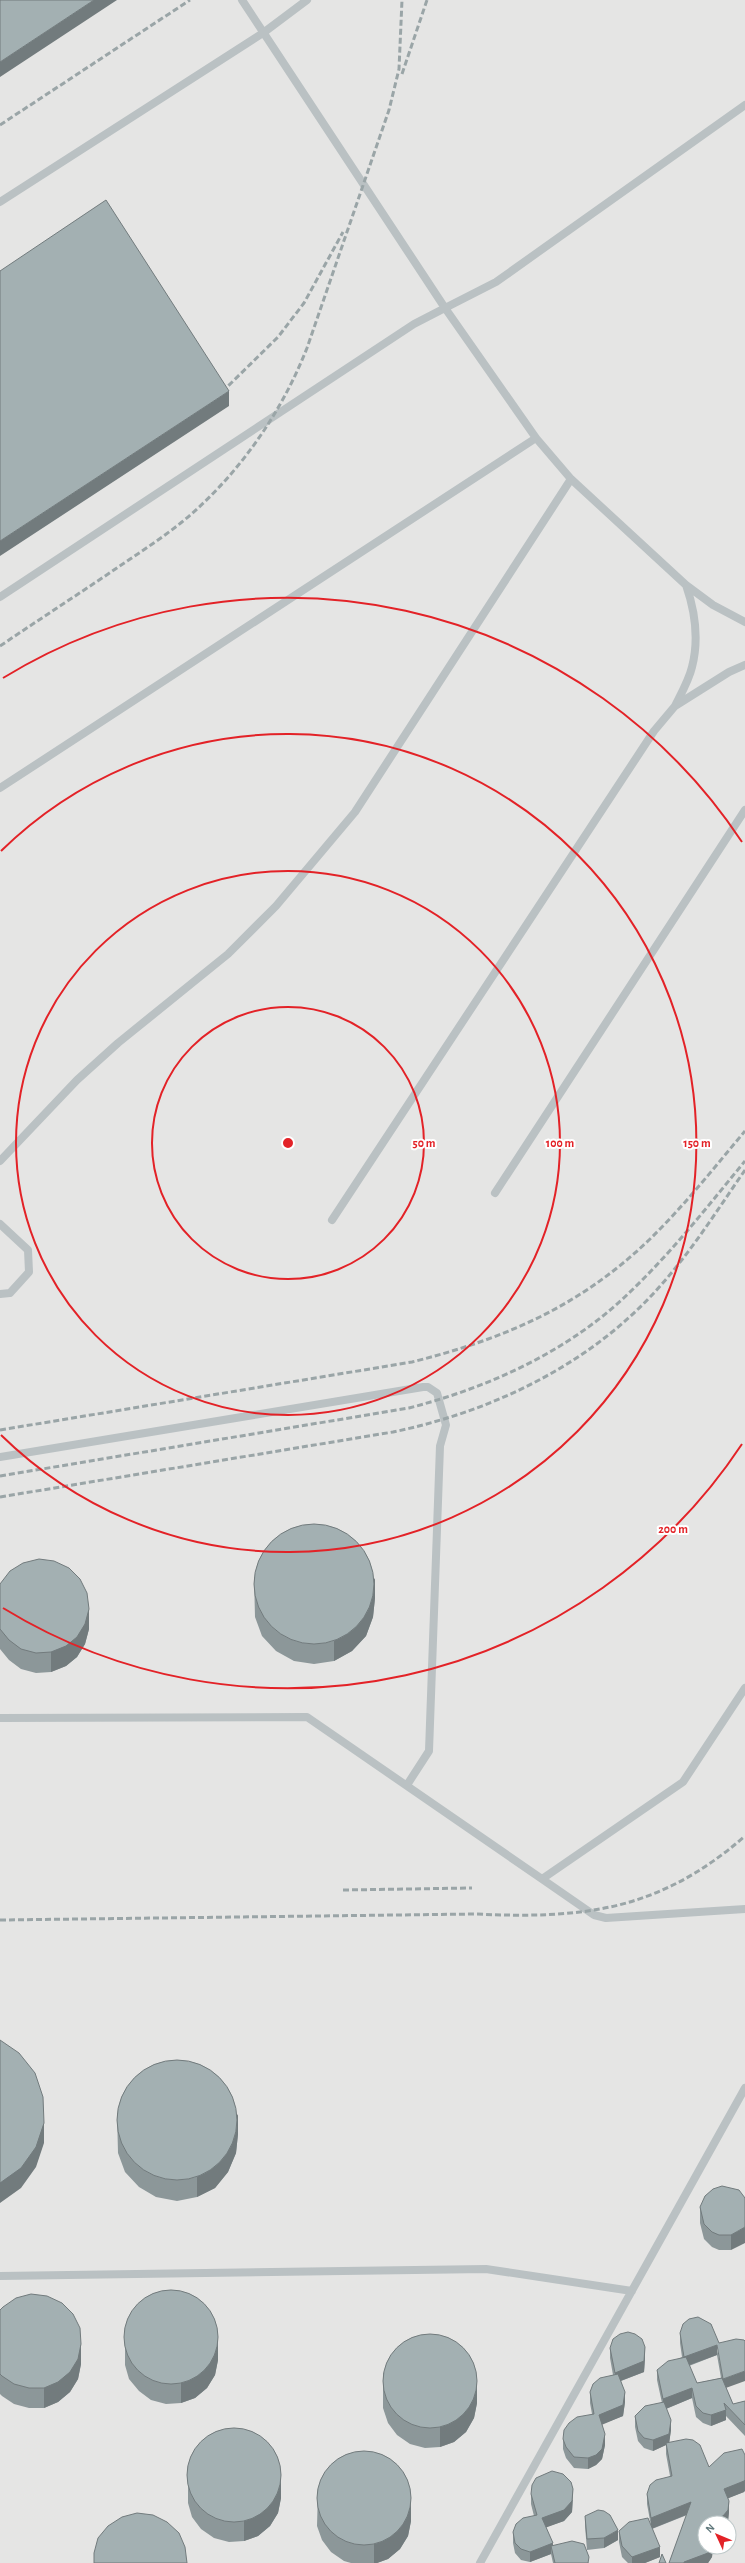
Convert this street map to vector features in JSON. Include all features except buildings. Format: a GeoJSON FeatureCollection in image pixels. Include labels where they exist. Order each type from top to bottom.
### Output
{"type":"FeatureCollection","features":[{"type":"Feature","properties":{"kind":"lane"},"geometry":{"type":"LineString","coordinates":[[242,0],[445,308],[536,438],[571,479],[686,585],[713,605],[745,622]]}},
{"type":"Feature","properties":{"kind":"lane"},"geometry":{"type":"LineString","coordinates":[[0,202],[263,33],[307,0]]}},
{"type":"Feature","properties":{"kind":"lane"},"geometry":{"type":"LineString","coordinates":[[0,597],[414,324],[496,282],[745,105]]}},
{"type":"Feature","properties":{"kind":"lane"},"geometry":{"type":"LineString","coordinates":[[0,788],[536,438]]}},
{"type":"Feature","properties":{"kind":"lane"},"geometry":{"type":"LineString","coordinates":[[0,1161],[77,1080],[118,1043],[228,954],[276,906],[355,812],[571,479]]}},
{"type":"Feature","properties":{"kind":"lane"},"geometry":{"type":"LineString","coordinates":[[332,1220],[654,731],[675,706],[692,667],[695,635],[694,606],[686,585]]}},
{"type":"Feature","properties":{"kind":"lane"},"geometry":{"type":"LineString","coordinates":[[675,706],[729,672],[745,665]]}},
{"type":"Feature","properties":{"kind":"lane"},"geometry":{"type":"LineString","coordinates":[[495,1193],[745,810]]}},
{"type":"Feature","properties":{"kind":"lane"},"geometry":{"type":"LineString","coordinates":[[0,1224],[28,1250],[29,1272],[10,1293],[0,1294]]}},
{"type":"Feature","properties":{"kind":"lane"},"geometry":{"type":"LineString","coordinates":[[0,1457],[423,1387],[433,1389],[438,1396],[446,1425],[440,1446],[429,1751],[407,1786]]}},
{"type":"Feature","properties":{"kind":"lane"},"geometry":{"type":"LineString","coordinates":[[542,1879],[683,1782],[745,1688]]}},
{"type":"Feature","properties":{"kind":"lane"},"geometry":{"type":"LineString","coordinates":[[0,1718],[307,1717],[594,1915],[606,1918],[745,1910]]}},
{"type":"Feature","properties":{"kind":"lane"},"geometry":{"type":"LineString","coordinates":[[480,2563],[745,2088]]}},
{"type":"Feature","properties":{"kind":"lane"},"geometry":{"type":"LineString","coordinates":[[0,2276],[486,2269],[632,2290]]}},
{"type":"Feature","properties":{"kind":"shaded area"},"geometry":{"type":"Polygon","coordinates":[[[0,0],[745,0],[745,2563],[0,2563],[0,0]]]}},
{"type":"Feature","properties":{"kind":"railway"},"geometry":{"type":"LineString","coordinates":[[0,125],[190,0]]}},
{"type":"Feature","properties":{"kind":"railway"},"geometry":{"type":"LineString","coordinates":[[0,646],[144,550],[187,518],[215,492],[247,455],[261,435],[286,393],[307,348],[389,110],[399,69],[402,0]]}},
{"type":"Feature","properties":{"kind":"railway"},"geometry":{"type":"LineString","coordinates":[[402,74],[427,0]]}},
{"type":"Feature","properties":{"kind":"railway"},"geometry":{"type":"LineString","coordinates":[[222,392],[278,337],[304,303],[343,232]]}},
{"type":"Feature","properties":{"kind":"railway"},"geometry":{"type":"LineString","coordinates":[[0,1430],[412,1362],[478,1343],[509,1331],[539,1318],[568,1302],[622,1264],[649,1240],[674,1214],[745,1131]]}},
{"type":"Feature","properties":{"kind":"railway"},"geometry":{"type":"LineString","coordinates":[[0,1476],[409,1408],[498,1378],[554,1349],[606,1314],[660,1261],[745,1161]]}},
{"type":"Feature","properties":{"kind":"railway"},"geometry":{"type":"LineString","coordinates":[[0,1497],[393,1432],[431,1423],[504,1397],[539,1380],[573,1360],[605,1338],[634,1313],[661,1285],[684,1257],[745,1170]]}},
{"type":"Feature","properties":{"kind":"railway"},"geometry":{"type":"LineString","coordinates":[[0,1920],[475,1914],[514,1915],[586,1911],[619,1905],[651,1895],[682,1881],[713,1861],[745,1836]]}},
{"type":"Feature","properties":{"kind":"railway"},"geometry":{"type":"LineString","coordinates":[[343,1890],[472,1888]]}}]}
